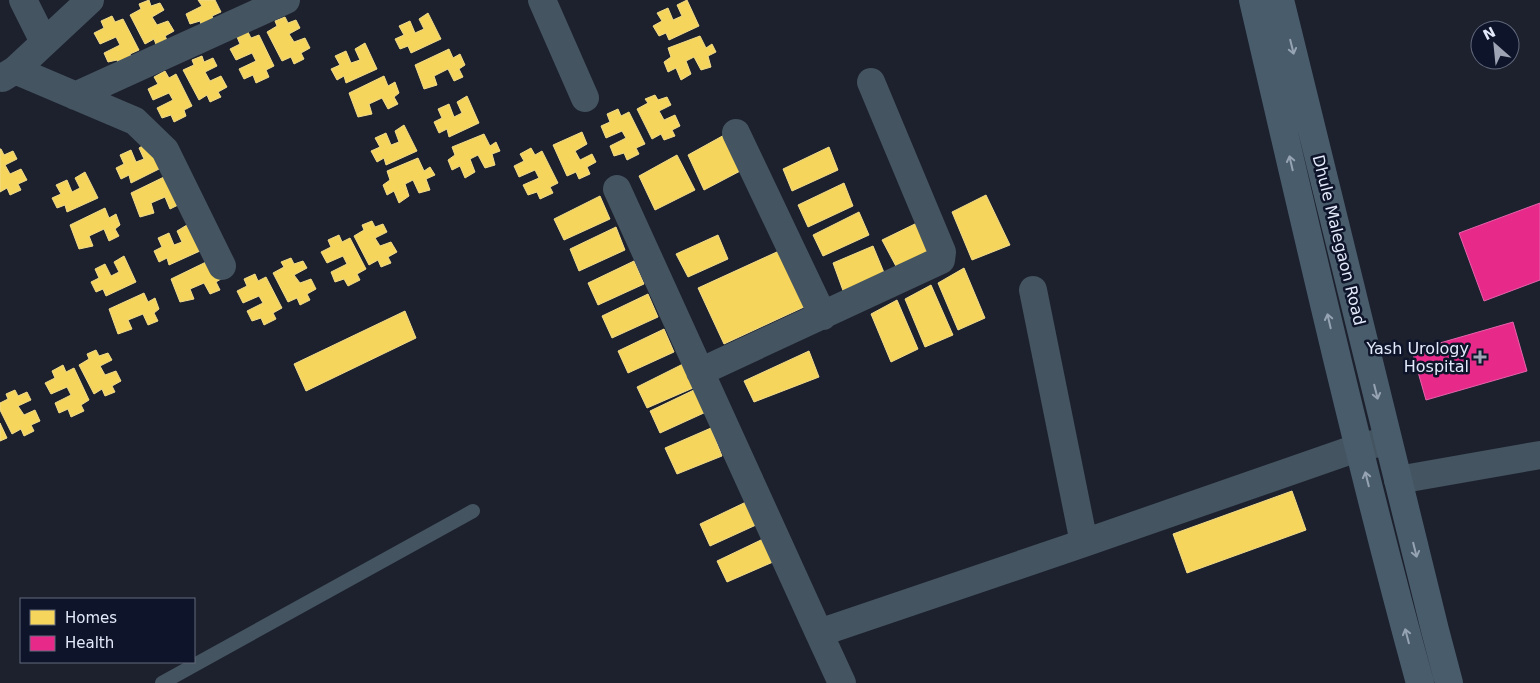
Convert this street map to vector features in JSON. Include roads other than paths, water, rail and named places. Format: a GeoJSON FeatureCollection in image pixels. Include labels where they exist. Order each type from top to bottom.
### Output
{"type":"FeatureCollection","features":[{"type":"Feature","properties":{"kind":"main road"},"geometry":{"type":"LineString","coordinates":[[1253,0],[1393,586],[1420,683]]}},
{"type":"Feature","properties":{"kind":"main road","name":"Dhule Malegaon Road"},"geometry":{"type":"LineString","coordinates":[[1280,0],[1449,683]]}},
{"type":"Feature","properties":{"kind":"street"},"geometry":{"type":"LineString","coordinates":[[23,0],[44,42]]}},
{"type":"Feature","properties":{"kind":"street"},"geometry":{"type":"LineString","coordinates":[[8,75],[90,0]]}},
{"type":"Feature","properties":{"kind":"street"},"geometry":{"type":"LineString","coordinates":[[75,96],[286,0]]}},
{"type":"Feature","properties":{"kind":"street"},"geometry":{"type":"LineString","coordinates":[[542,0],[585,98]]}},
{"type":"Feature","properties":{"kind":"street"},"geometry":{"type":"LineString","coordinates":[[8,75],[75,96],[135,121],[165,150],[222,266]]}},
{"type":"Feature","properties":{"kind":"street"},"geometry":{"type":"LineString","coordinates":[[700,372],[938,263],[943,256],[871,82]]}},
{"type":"Feature","properties":{"kind":"street"},"geometry":{"type":"LineString","coordinates":[[736,133],[823,316]]}},
{"type":"Feature","properties":{"kind":"street"},"geometry":{"type":"LineString","coordinates":[[617,189],[842,683]]}},
{"type":"Feature","properties":{"kind":"street"},"geometry":{"type":"LineString","coordinates":[[1033,290],[1084,544]]}},
{"type":"Feature","properties":{"kind":"street"},"geometry":{"type":"LineString","coordinates":[[819,633],[1084,544],[1360,447],[1388,441]]}},
{"type":"Feature","properties":{"kind":"street"},"geometry":{"type":"LineString","coordinates":[[1398,480],[1540,455]]}},
{"type":"Feature","properties":{"kind":"lane"},"geometry":{"type":"LineString","coordinates":[[162,683],[473,511]]}},
{"type":"Feature","properties":{"kind":"place","name":"Yash Urology Hospital"},"geometry":{"type":"Point","coordinates":[1480,357]}}]}
